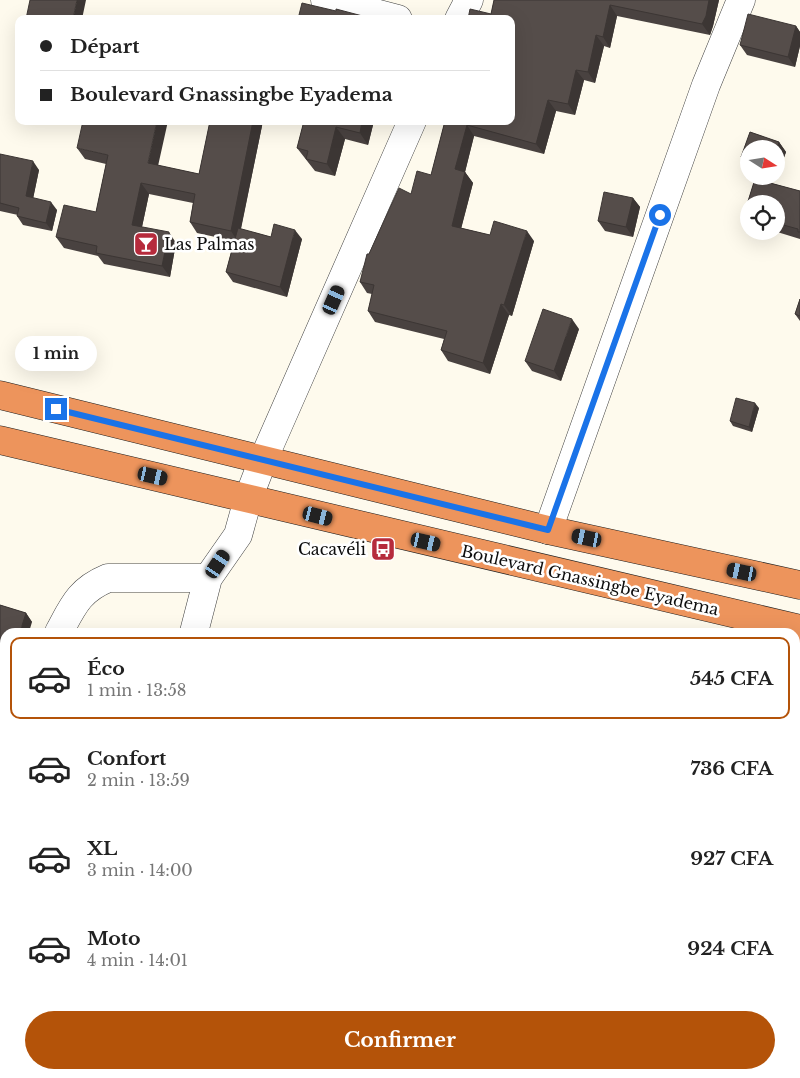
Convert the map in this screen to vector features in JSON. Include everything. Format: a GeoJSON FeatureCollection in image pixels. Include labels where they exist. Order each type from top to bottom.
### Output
{"type":"FeatureCollection","features":[{"type":"Feature","properties":{"kind":"highway"},"geometry":{"type":"LineString","coordinates":[[0,395],[548,530],[800,585]]}},
{"type":"Feature","properties":{"kind":"highway","name":"Boulevard Gnassingbe Eyadema"},"geometry":{"type":"LineString","coordinates":[[0,440],[796,628]]}},
{"type":"Feature","properties":{"kind":"street"},"geometry":{"type":"LineString","coordinates":[[325,0],[383,15]]}},
{"type":"Feature","properties":{"kind":"street"},"geometry":{"type":"LineString","coordinates":[[461,15],[469,0]]}},
{"type":"Feature","properties":{"kind":"street"},"geometry":{"type":"LineString","coordinates":[[548,530],[703,94],[741,0]]}},
{"type":"Feature","properties":{"kind":"street"},"geometry":{"type":"LineString","coordinates":[[195,628],[208,578],[238,535],[248,499],[263,460],[410,125]]}},
{"type":"Feature","properties":{"kind":"street"},"geometry":{"type":"LineString","coordinates":[[61,628],[84,591],[108,578],[208,578]]}},
{"type":"Feature","properties":{"kind":"building"},"geometry":{"type":"Polygon","coordinates":[[[30,0],[77,0],[74,15],[27,15],[30,0]]]}},
{"type":"Feature","properties":{"kind":"building"},"geometry":{"type":"Polygon","coordinates":[[[494,0],[709,0],[706,16],[702,24],[610,5],[603,37],[596,35],[588,72],[576,70],[568,104],[548,100],[536,144],[467,125],[515,125],[515,15],[469,15],[470,9],[491,14],[494,0]]]}},
{"type":"Feature","properties":{"kind":"building"},"geometry":{"type":"Polygon","coordinates":[[[302,3],[359,15],[299,15],[302,3]]]}},
{"type":"Feature","properties":{"kind":"building"},"geometry":{"type":"Polygon","coordinates":[[[748,14],[796,26],[788,57],[740,45],[748,14]]]}},
{"type":"Feature","properties":{"kind":"building"},"geometry":{"type":"Polygon","coordinates":[[[82,125],[156,125],[148,163],[199,174],[209,125],[252,125],[231,231],[190,222],[195,194],[141,183],[132,225],[169,232],[162,266],[96,253],[97,246],[56,237],[64,205],[96,212],[108,155],[77,148],[82,125]]]}},
{"type":"Feature","properties":{"kind":"building"},"geometry":{"type":"Polygon","coordinates":[[[303,125],[361,125],[360,133],[336,127],[327,164],[306,159],[308,151],[297,148],[303,125]]]}},
{"type":"Feature","properties":{"kind":"building"},"geometry":{"type":"Polygon","coordinates":[[[444,125],[467,125],[455,169],[465,172],[452,226],[490,235],[494,221],[527,231],[504,305],[501,304],[483,363],[441,350],[447,331],[368,311],[374,285],[360,282],[367,254],[369,254],[399,188],[411,194],[417,171],[431,175],[444,125]]]}},
{"type":"Feature","properties":{"kind":"building"},"geometry":{"type":"Polygon","coordinates":[[[750,132],[773,140],[747,140],[750,132]]]}},
{"type":"Feature","properties":{"kind":"building"},"geometry":{"type":"Polygon","coordinates":[[[0,154],[33,161],[26,196],[51,202],[46,223],[17,216],[19,208],[0,203],[0,154]]]}},
{"type":"Feature","properties":{"kind":"building"},"geometry":{"type":"Polygon","coordinates":[[[753,185],[778,185],[800,191],[800,232],[798,232],[798,229],[785,225],[785,195],[750,195],[753,185]]]}},
{"type":"Feature","properties":{"kind":"building"},"geometry":{"type":"Polygon","coordinates":[[[604,192],[633,198],[626,227],[598,221],[604,192]]]}},
{"type":"Feature","properties":{"kind":"building"},"geometry":{"type":"Polygon","coordinates":[[[274,224],[295,230],[280,287],[226,272],[238,228],[271,237],[274,224]]]}},
{"type":"Feature","properties":{"kind":"building"},"geometry":{"type":"Polygon","coordinates":[[[800,299],[800,316],[795,314],[800,299]]]}},
{"type":"Feature","properties":{"kind":"building"},"geometry":{"type":"Polygon","coordinates":[[[543,309],[572,319],[554,371],[525,361],[543,309]]]}},
{"type":"Feature","properties":{"kind":"building"},"geometry":{"type":"Polygon","coordinates":[[[736,398],[755,403],[749,427],[730,421],[736,398]]]}},
{"type":"Feature","properties":{"kind":"building"},"geometry":{"type":"Polygon","coordinates":[[[0,605],[26,613],[21,628],[0,628],[0,605]]]}},
{"type":"Feature","properties":{"kind":"place","name":"Las Palmas"},"geometry":{"type":"Point","coordinates":[146,244]}},
{"type":"Feature","properties":{"kind":"place","name":"Cacavéli"},"geometry":{"type":"Point","coordinates":[383,549]}},
{"type":"Feature","properties":{"kind":"route"},"geometry":{"type":"LineString","coordinates":[[56,409],[548,530],[660,215]]}}]}
